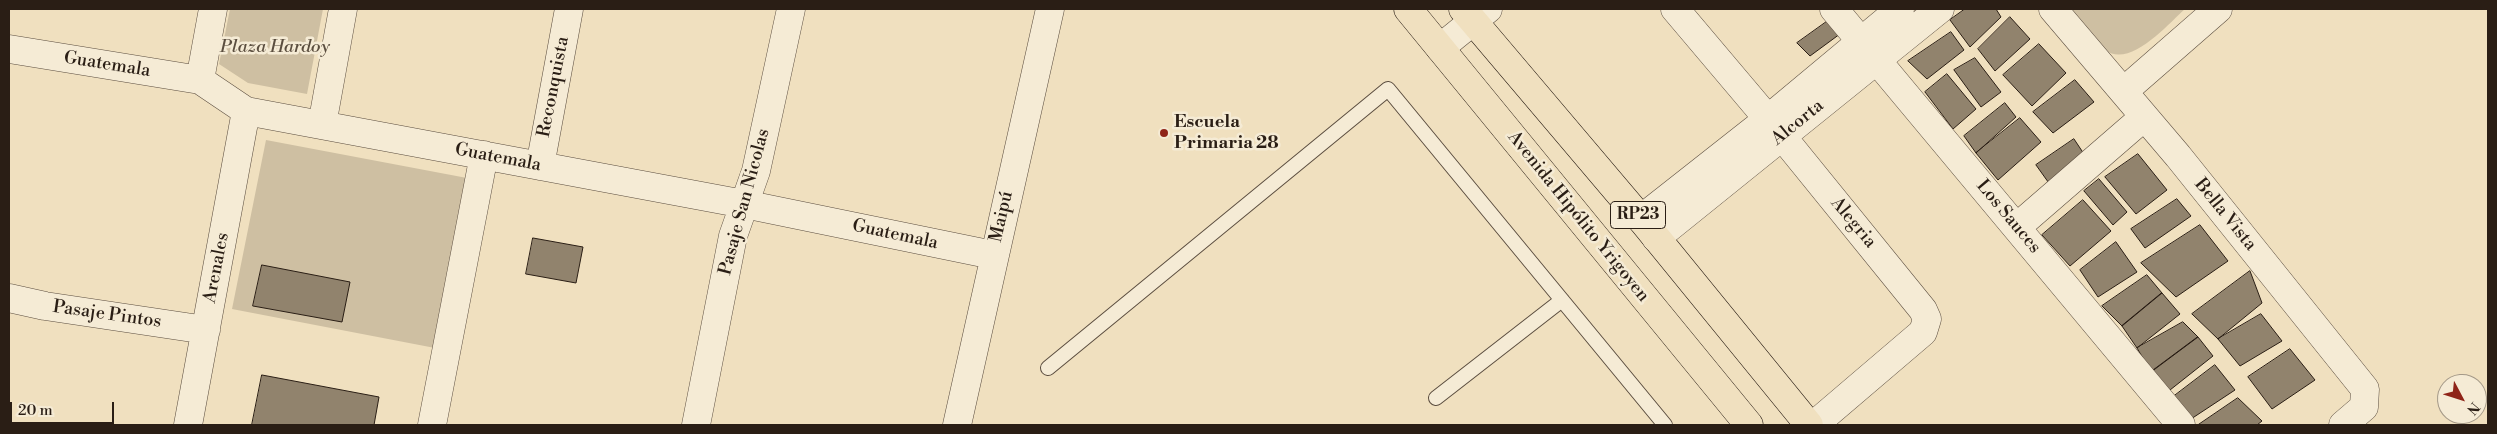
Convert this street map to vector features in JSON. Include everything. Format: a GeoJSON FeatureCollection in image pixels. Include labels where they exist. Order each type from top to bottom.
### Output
{"type":"FeatureCollection","features":[{"type":"Feature","properties":{"kind":"main road","name":"Avenida Hipólito Yrigoyen"},"geometry":{"type":"LineString","coordinates":[[1408,9],[1749,425]]}},
{"type":"Feature","properties":{"kind":"main road","name":"RP23"},"geometry":{"type":"LineString","coordinates":[[1474,13],[1810,425]]}},
{"type":"Feature","properties":{"kind":"street"},"geometry":{"type":"LineString","coordinates":[[200,80],[213,9]]}},
{"type":"Feature","properties":{"kind":"street"},"geometry":{"type":"LineString","coordinates":[[322,125],[343,9]]}},
{"type":"Feature","properties":{"kind":"street","name":"Reconquista"},"geometry":{"type":"LineString","coordinates":[[540,166],[569,9]]}},
{"type":"Feature","properties":{"kind":"street","name":"Pasaje San Nicolas"},"geometry":{"type":"LineString","coordinates":[[696,425],[732,236],[756,171],[791,9]]}},
{"type":"Feature","properties":{"kind":"street","name":"Maipú"},"geometry":{"type":"LineString","coordinates":[[957,425],[993,254],[1050,9]]}},
{"type":"Feature","properties":{"kind":"street","name":"Alegria"},"geometry":{"type":"LineString","coordinates":[[1674,9],[1775,128],[1923,310],[1926,320],[1923,332],[1814,425]]}},
{"type":"Feature","properties":{"kind":"street","name":"Los Sauces"},"geometry":{"type":"LineString","coordinates":[[1834,9],[2181,425]]}},
{"type":"Feature","properties":{"kind":"street","name":"Alcorta"},"geometry":{"type":"LineString","coordinates":[[1869,51],[1900,9]]}},
{"type":"Feature","properties":{"kind":"street","name":"Alcorta"},"geometry":{"type":"LineString","coordinates":[[1649,228],[1869,51],[1940,9]]}},
{"type":"Feature","properties":{"kind":"street","name":"Bella Vista"},"geometry":{"type":"LineString","coordinates":[[2053,9],[2124,91],[2364,389],[2364,407],[2343,425]]}},
{"type":"Feature","properties":{"kind":"street"},"geometry":{"type":"LineString","coordinates":[[2124,91],[2218,9]]}},
{"type":"Feature","properties":{"kind":"street"},"geometry":{"type":"LineString","coordinates":[[1440,48],[1474,13]]}},
{"type":"Feature","properties":{"kind":"street","name":"Guatemala"},"geometry":{"type":"LineString","coordinates":[[9,49],[200,80],[246,111],[744,204],[993,254]]}},
{"type":"Feature","properties":{"kind":"street","name":"Arenales"},"geometry":{"type":"LineString","coordinates":[[188,425],[246,111]]}},
{"type":"Feature","properties":{"kind":"street"},"geometry":{"type":"LineString","coordinates":[[2017,227],[2144,117]]}},
{"type":"Feature","properties":{"kind":"street"},"geometry":{"type":"LineString","coordinates":[[432,425],[484,155]]}},
{"type":"Feature","properties":{"kind":"street","name":"Pasaje Pintos"},"geometry":{"type":"LineString","coordinates":[[9,298],[45,306],[206,330]]}},
{"type":"Feature","properties":{"kind":"lane"},"geometry":{"type":"LineString","coordinates":[[1048,368],[1388,89],[1665,425]]}},
{"type":"Feature","properties":{"kind":"lane"},"geometry":{"type":"LineString","coordinates":[[1436,398],[1562,300]]}},
{"type":"Feature","properties":{"kind":"green space","name":"Plaza Hardoy"},"geometry":{"type":"Polygon","coordinates":[[[230,9],[323,9],[307,94],[248,83],[219,64],[230,9]]]}},
{"type":"Feature","properties":{"kind":"green space"},"geometry":{"type":"Polygon","coordinates":[[[2069,9],[2185,9],[2148,42],[2126,54],[2115,54],[2105,50],[2095,41],[2069,9]]]}},
{"type":"Feature","properties":{"kind":"green space"},"geometry":{"type":"Polygon","coordinates":[[[266,140],[467,178],[435,348],[232,309],[266,140]]]}},
{"type":"Feature","properties":{"kind":"building"},"geometry":{"type":"Polygon","coordinates":[[[1965,9],[1996,9],[2001,17],[1970,47],[1950,20],[1965,9]]]}},
{"type":"Feature","properties":{"kind":"building"},"geometry":{"type":"Polygon","coordinates":[[[2010,17],[2030,39],[1995,71],[1978,49],[2010,17]]]}},
{"type":"Feature","properties":{"kind":"building"},"geometry":{"type":"Polygon","coordinates":[[[1832,18],[1844,31],[1810,56],[1797,43],[1832,18]]]}},
{"type":"Feature","properties":{"kind":"building"},"geometry":{"type":"Polygon","coordinates":[[[1951,32],[1964,50],[1927,79],[1908,61],[1951,32]]]}},
{"type":"Feature","properties":{"kind":"building"},"geometry":{"type":"Polygon","coordinates":[[[2039,44],[2066,73],[2032,106],[2003,75],[2039,44]]]}},
{"type":"Feature","properties":{"kind":"building"},"geometry":{"type":"Polygon","coordinates":[[[1975,58],[2001,92],[1981,107],[1954,70],[1975,58]]]}},
{"type":"Feature","properties":{"kind":"building"},"geometry":{"type":"Polygon","coordinates":[[[1947,74],[1976,109],[1953,129],[1925,92],[1947,74]]]}},
{"type":"Feature","properties":{"kind":"building"},"geometry":{"type":"Polygon","coordinates":[[[2075,80],[2094,102],[2053,133],[2033,112],[2075,80]]]}},
{"type":"Feature","properties":{"kind":"building"},"geometry":{"type":"Polygon","coordinates":[[[2005,103],[2016,117],[1976,153],[1964,136],[2005,103]]]}},
{"type":"Feature","properties":{"kind":"building"},"geometry":{"type":"Polygon","coordinates":[[[2020,118],[2041,142],[1998,180],[1976,153],[2020,118]]]}},
{"type":"Feature","properties":{"kind":"building"},"geometry":{"type":"Polygon","coordinates":[[[2074,139],[2086,157],[2051,186],[2036,165],[2074,139]]]}},
{"type":"Feature","properties":{"kind":"building"},"geometry":{"type":"Polygon","coordinates":[[[2138,154],[2167,190],[2136,214],[2105,177],[2138,154]]]}},
{"type":"Feature","properties":{"kind":"building"},"geometry":{"type":"Polygon","coordinates":[[[2099,179],[2127,212],[2113,225],[2084,191],[2099,179]]]}},
{"type":"Feature","properties":{"kind":"building"},"geometry":{"type":"Polygon","coordinates":[[[2177,199],[2191,216],[2145,248],[2131,229],[2177,199]]]}},
{"type":"Feature","properties":{"kind":"building"},"geometry":{"type":"Polygon","coordinates":[[[2083,200],[2111,231],[2070,266],[2042,235],[2083,200]]]}},
{"type":"Feature","properties":{"kind":"building"},"geometry":{"type":"Polygon","coordinates":[[[2200,225],[2228,261],[2176,297],[2141,263],[2200,225]]]}},
{"type":"Feature","properties":{"kind":"building"},"geometry":{"type":"Polygon","coordinates":[[[533,238],[583,247],[576,283],[526,274],[533,238]]]}},
{"type":"Feature","properties":{"kind":"building"},"geometry":{"type":"Polygon","coordinates":[[[2116,242],[2137,272],[2098,297],[2080,270],[2116,242]]]}},
{"type":"Feature","properties":{"kind":"building"},"geometry":{"type":"Polygon","coordinates":[[[262,265],[350,282],[342,322],[253,306],[262,265]]]}},
{"type":"Feature","properties":{"kind":"building"},"geometry":{"type":"Polygon","coordinates":[[[2250,271],[2262,303],[2218,339],[2192,314],[2250,271]]]}},
{"type":"Feature","properties":{"kind":"building"},"geometry":{"type":"Polygon","coordinates":[[[2147,275],[2162,293],[2122,326],[2102,306],[2147,275]]]}},
{"type":"Feature","properties":{"kind":"building"},"geometry":{"type":"Polygon","coordinates":[[[2162,293],[2180,314],[2137,348],[2122,326],[2162,293]]]}},
{"type":"Feature","properties":{"kind":"building"},"geometry":{"type":"Polygon","coordinates":[[[2261,314],[2282,341],[2240,366],[2218,339],[2261,314]]]}},
{"type":"Feature","properties":{"kind":"building"},"geometry":{"type":"Polygon","coordinates":[[[2183,322],[2198,337],[2151,372],[2137,348],[2183,322]]]}},
{"type":"Feature","properties":{"kind":"building"},"geometry":{"type":"Polygon","coordinates":[[[2198,337],[2213,356],[2170,390],[2151,372],[2198,337]]]}},
{"type":"Feature","properties":{"kind":"building"},"geometry":{"type":"Polygon","coordinates":[[[2290,349],[2315,380],[2272,409],[2248,377],[2290,349]]]}},
{"type":"Feature","properties":{"kind":"building"},"geometry":{"type":"Polygon","coordinates":[[[2215,365],[2235,390],[2191,419],[2169,400],[2215,365]]]}},
{"type":"Feature","properties":{"kind":"building"},"geometry":{"type":"Polygon","coordinates":[[[262,375],[379,397],[374,425],[252,425],[262,375]]]}},
{"type":"Feature","properties":{"kind":"building"},"geometry":{"type":"Polygon","coordinates":[[[2238,398],[2262,421],[2257,425],[2198,425],[2238,398]]]}},
{"type":"Feature","properties":{"kind":"place","name":"Escuela Primaria 28"},"geometry":{"type":"Point","coordinates":[1164,133]}}]}
